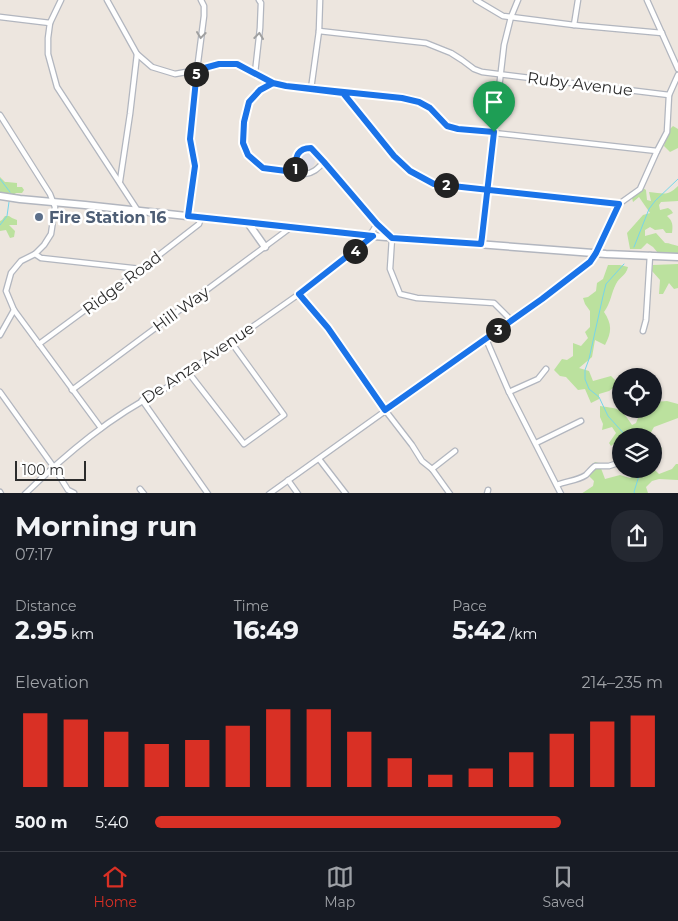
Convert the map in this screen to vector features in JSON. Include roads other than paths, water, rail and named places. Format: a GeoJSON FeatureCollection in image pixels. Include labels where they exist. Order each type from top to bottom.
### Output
{"type":"FeatureCollection","features":[{"type":"Feature","properties":{"kind":"main road"},"geometry":{"type":"LineString","coordinates":[[0,196],[392,238],[678,257]]}},
{"type":"Feature","properties":{"kind":"main road"},"geometry":{"type":"LineString","coordinates":[[248,223],[265,247]]}},
{"type":"Feature","properties":{"kind":"street"},"geometry":{"type":"LineString","coordinates":[[61,0],[50,23],[48,38],[48,54],[57,87],[138,211]]}},
{"type":"Feature","properties":{"kind":"street"},"geometry":{"type":"LineString","coordinates":[[107,0],[137,54],[152,66],[175,74],[219,64],[237,64],[273,83],[343,93],[402,98],[419,102],[430,108],[447,126],[458,129],[657,151]]}},
{"type":"Feature","properties":{"kind":"street"},"geometry":{"type":"LineString","coordinates":[[188,216],[195,166],[190,139],[204,16],[202,0]]}},
{"type":"Feature","properties":{"kind":"street"},"geometry":{"type":"LineString","coordinates":[[254,73],[260,28],[260,0]]}},
{"type":"Feature","properties":{"kind":"street"},"geometry":{"type":"LineString","coordinates":[[311,89],[319,31],[320,0]]}},
{"type":"Feature","properties":{"kind":"street"},"geometry":{"type":"LineString","coordinates":[[476,0],[503,16],[662,33]]}},
{"type":"Feature","properties":{"kind":"street"},"geometry":{"type":"LineString","coordinates":[[481,244],[504,45],[511,17],[518,0]]}},
{"type":"Feature","properties":{"kind":"street"},"geometry":{"type":"LineString","coordinates":[[574,25],[578,0]]}},
{"type":"Feature","properties":{"kind":"street"},"geometry":{"type":"LineString","coordinates":[[648,0],[678,69]]}},
{"type":"Feature","properties":{"kind":"street"},"geometry":{"type":"LineString","coordinates":[[0,17],[50,23]]}},
{"type":"Feature","properties":{"kind":"street","name":"Ruby Avenue"},"geometry":{"type":"LineString","coordinates":[[319,31],[426,43],[451,53],[474,69],[482,72],[669,95]]}},
{"type":"Feature","properties":{"kind":"street"},"geometry":{"type":"LineString","coordinates":[[120,181],[137,54]]}},
{"type":"Feature","properties":{"kind":"street"},"geometry":{"type":"LineString","coordinates":[[270,493],[542,299],[590,262],[619,204],[640,189],[667,132],[669,95],[678,75]]}},
{"type":"Feature","properties":{"kind":"street"},"geometry":{"type":"LineString","coordinates":[[273,83],[260,90],[249,102],[244,122],[243,143],[248,155],[263,168],[294,172],[311,173],[324,162]]}},
{"type":"Feature","properties":{"kind":"street"},"geometry":{"type":"LineString","coordinates":[[343,93],[394,156],[410,171],[434,184],[619,204]]}},
{"type":"Feature","properties":{"kind":"street"},"geometry":{"type":"LineString","coordinates":[[0,115],[50,194],[55,209],[51,234],[44,246],[35,254],[21,261],[11,274],[6,291],[14,310],[101,428]]}},
{"type":"Feature","properties":{"kind":"street"},"geometry":{"type":"LineString","coordinates":[[294,172],[296,157],[302,150],[311,148],[377,224],[392,238],[390,269],[400,294],[417,298],[494,303],[511,320]]}},
{"type":"Feature","properties":{"kind":"street","name":"Ridge Road"},"geometry":{"type":"LineString","coordinates":[[40,344],[199,224],[201,218]]}},
{"type":"Feature","properties":{"kind":"street","name":"De Anza Avenue"},"geometry":{"type":"LineString","coordinates":[[26,493],[81,442],[142,400],[163,390],[299,294],[370,236],[377,224]]}},
{"type":"Feature","properties":{"kind":"street","name":"Hill Way"},"geometry":{"type":"LineString","coordinates":[[72,390],[290,228]]}},
{"type":"Feature","properties":{"kind":"street"},"geometry":{"type":"LineString","coordinates":[[35,254],[41,258],[141,269]]}},
{"type":"Feature","properties":{"kind":"street"},"geometry":{"type":"LineString","coordinates":[[643,331],[646,320],[650,255]]}},
{"type":"Feature","properties":{"kind":"street"},"geometry":{"type":"LineString","coordinates":[[299,294],[328,328],[385,410],[412,444],[422,461],[432,470],[449,493]]}},
{"type":"Feature","properties":{"kind":"street"},"geometry":{"type":"LineString","coordinates":[[0,335],[14,310]]}},
{"type":"Feature","properties":{"kind":"street"},"geometry":{"type":"LineString","coordinates":[[486,338],[509,392],[560,493]]}},
{"type":"Feature","properties":{"kind":"street"},"geometry":{"type":"LineString","coordinates":[[188,372],[244,444],[284,415],[231,342]]}},
{"type":"Feature","properties":{"kind":"street"},"geometry":{"type":"LineString","coordinates":[[509,392],[538,379],[546,369]]}},
{"type":"Feature","properties":{"kind":"street"},"geometry":{"type":"LineString","coordinates":[[0,392],[68,490],[74,493]]}},
{"type":"Feature","properties":{"kind":"street"},"geometry":{"type":"LineString","coordinates":[[142,400],[207,493]]}},
{"type":"Feature","properties":{"kind":"street"},"geometry":{"type":"LineString","coordinates":[[536,443],[580,421]]}},
{"type":"Feature","properties":{"kind":"street"},"geometry":{"type":"LineString","coordinates":[[432,470],[455,450]]}},
{"type":"Feature","properties":{"kind":"street"},"geometry":{"type":"LineString","coordinates":[[319,458],[345,493]]}},
{"type":"Feature","properties":{"kind":"street"},"geometry":{"type":"LineString","coordinates":[[557,486],[584,476],[595,466],[612,465]]}},
{"type":"Feature","properties":{"kind":"street"},"geometry":{"type":"LineString","coordinates":[[288,480],[297,493]]}},
{"type":"Feature","properties":{"kind":"street"},"geometry":{"type":"LineString","coordinates":[[140,489],[143,493]]}},
{"type":"Feature","properties":{"kind":"waterway"},"geometry":{"type":"LineString","coordinates":[[0,179],[10,192]]}},
{"type":"Feature","properties":{"kind":"waterway"},"geometry":{"type":"LineString","coordinates":[[634,247],[649,209],[678,179]]}},
{"type":"Feature","properties":{"kind":"waterway"},"geometry":{"type":"LineString","coordinates":[[0,225],[7,216],[9,202]]}},
{"type":"Feature","properties":{"kind":"waterway"},"geometry":{"type":"LineString","coordinates":[[619,428],[608,416],[599,397],[589,389],[585,379],[585,370],[606,284],[624,264]]}},
{"type":"Feature","properties":{"kind":"waterway"},"geometry":{"type":"LineString","coordinates":[[634,493],[638,478]]}},
{"type":"Feature","properties":{"kind":"place","name":"Fire Station 16"},"geometry":{"type":"Point","coordinates":[39,217]}}]}
